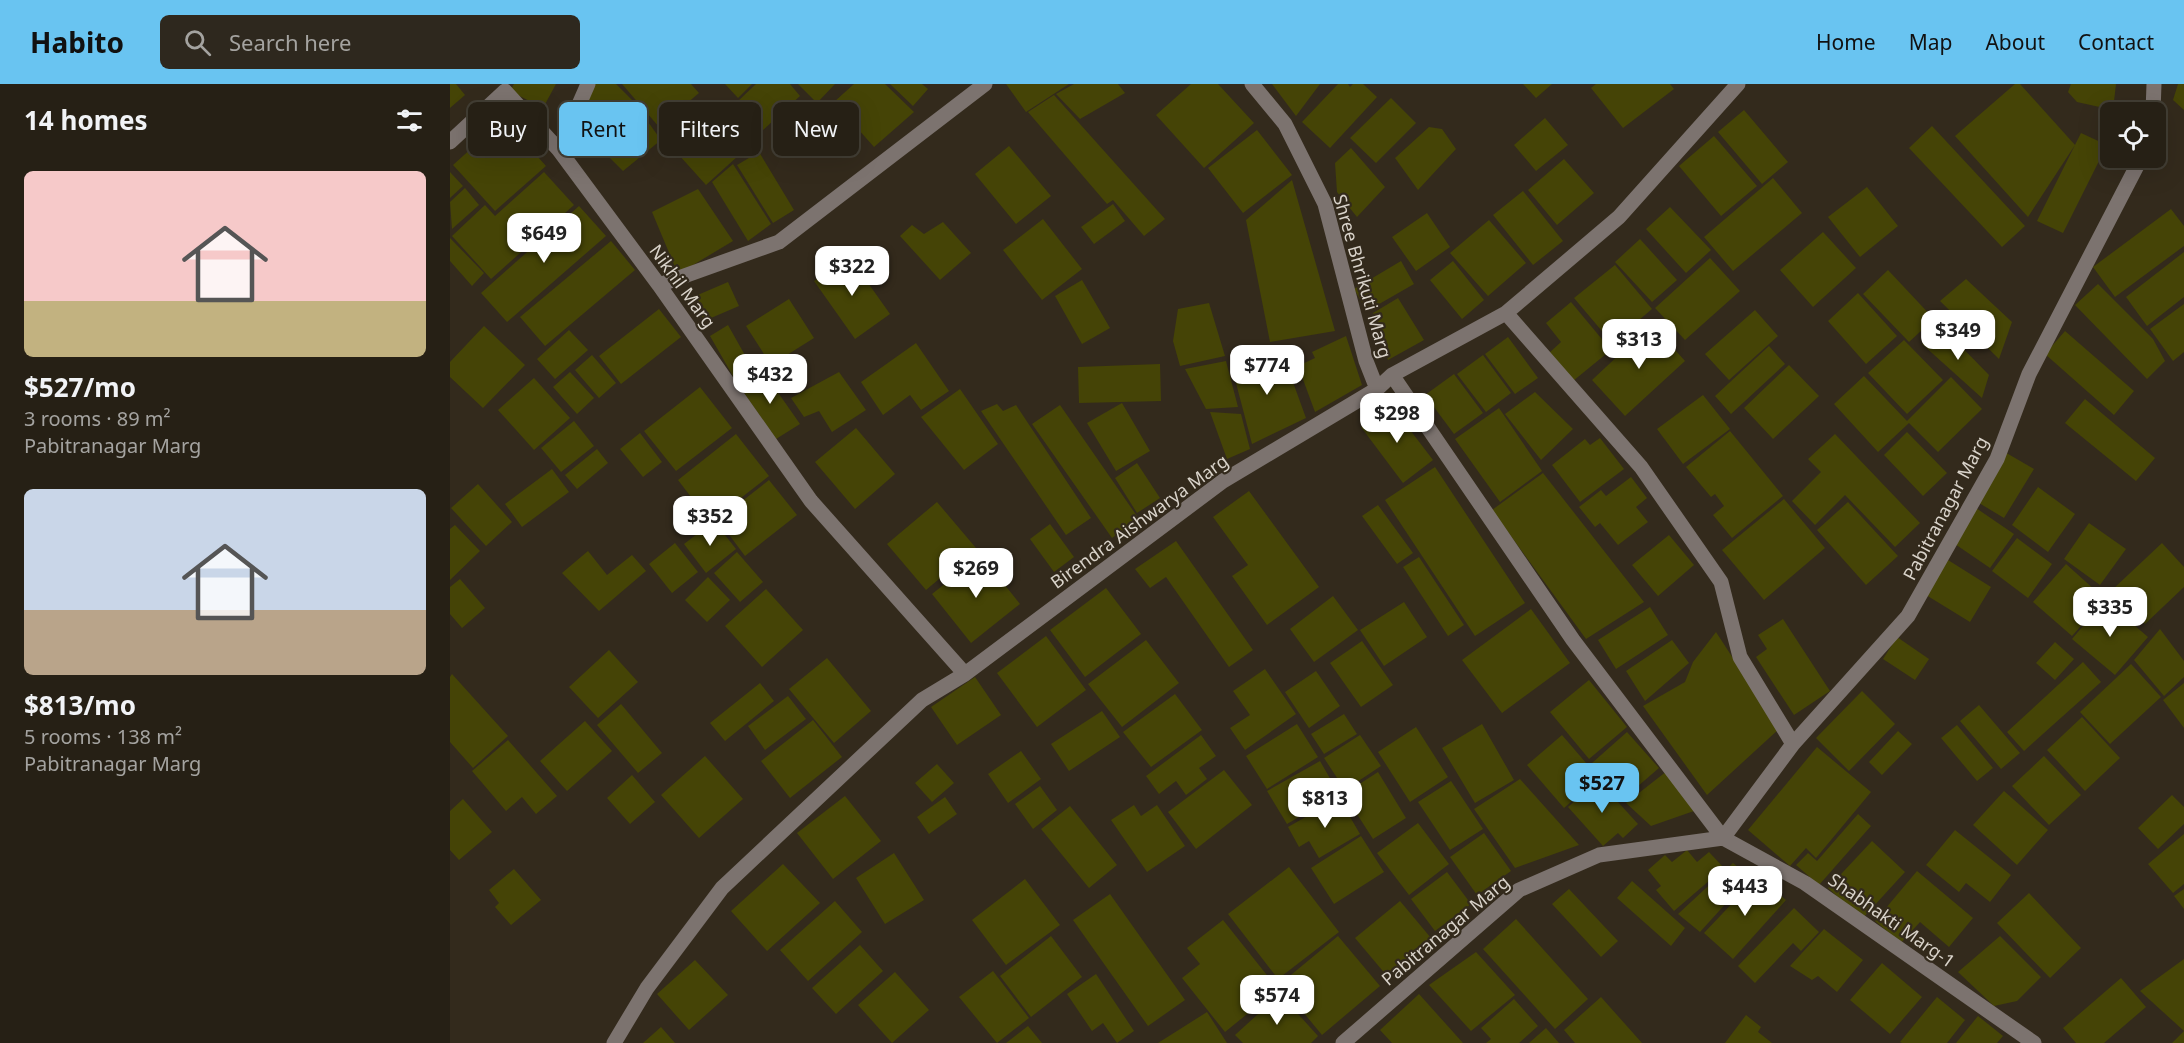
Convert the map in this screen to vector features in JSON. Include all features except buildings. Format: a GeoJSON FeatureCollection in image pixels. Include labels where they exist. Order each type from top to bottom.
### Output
{"type":"FeatureCollection","features":[{"type":"Feature","properties":{"kind":"street"},"geometry":{"type":"LineString","coordinates":[[580,102],[588,84]]}},
{"type":"Feature","properties":{"kind":"street"},"geometry":{"type":"LineString","coordinates":[[659,285],[779,242],[985,84]]}},
{"type":"Feature","properties":{"kind":"street","name":"Shree Bhrikuti Marg"},"geometry":{"type":"LineString","coordinates":[[1252,84],[1285,124],[1325,204],[1366,361],[1377,389]]}},
{"type":"Feature","properties":{"kind":"street","name":"Birendra Aishwarya Marg"},"geometry":{"type":"LineString","coordinates":[[614,1043],[647,988],[722,888],[922,700],[965,674],[1223,481],[1377,389],[1392,375],[1506,313],[1619,217],[1738,84]]}},
{"type":"Feature","properties":{"kind":"street"},"geometry":{"type":"LineString","coordinates":[[2153,102],[2154,84]]}},
{"type":"Feature","properties":{"kind":"street","name":"Nikhil Marg"},"geometry":{"type":"LineString","coordinates":[[450,141],[505,91],[559,150]]}},
{"type":"Feature","properties":{"kind":"street","name":"Nikhil Marg"},"geometry":{"type":"LineString","coordinates":[[563,156],[659,285],[811,501],[965,674]]}},
{"type":"Feature","properties":{"kind":"street","name":"Pabitranagar Marg"},"geometry":{"type":"LineString","coordinates":[[1343,1043],[1519,890],[1599,855],[1723,838],[1792,744],[1908,616],[1997,459],[2029,374],[2136,168]]}},
{"type":"Feature","properties":{"kind":"street"},"geometry":{"type":"LineString","coordinates":[[1506,313],[1641,467],[1721,582],[1740,657],[1792,744]]}},
{"type":"Feature","properties":{"kind":"street"},"geometry":{"type":"LineString","coordinates":[[1392,375],[1573,640],[1723,838]]}},
{"type":"Feature","properties":{"kind":"street","name":"Shabhakti Marg-1"},"geometry":{"type":"LineString","coordinates":[[1723,838],[1805,884],[2034,1043]]}}]}
